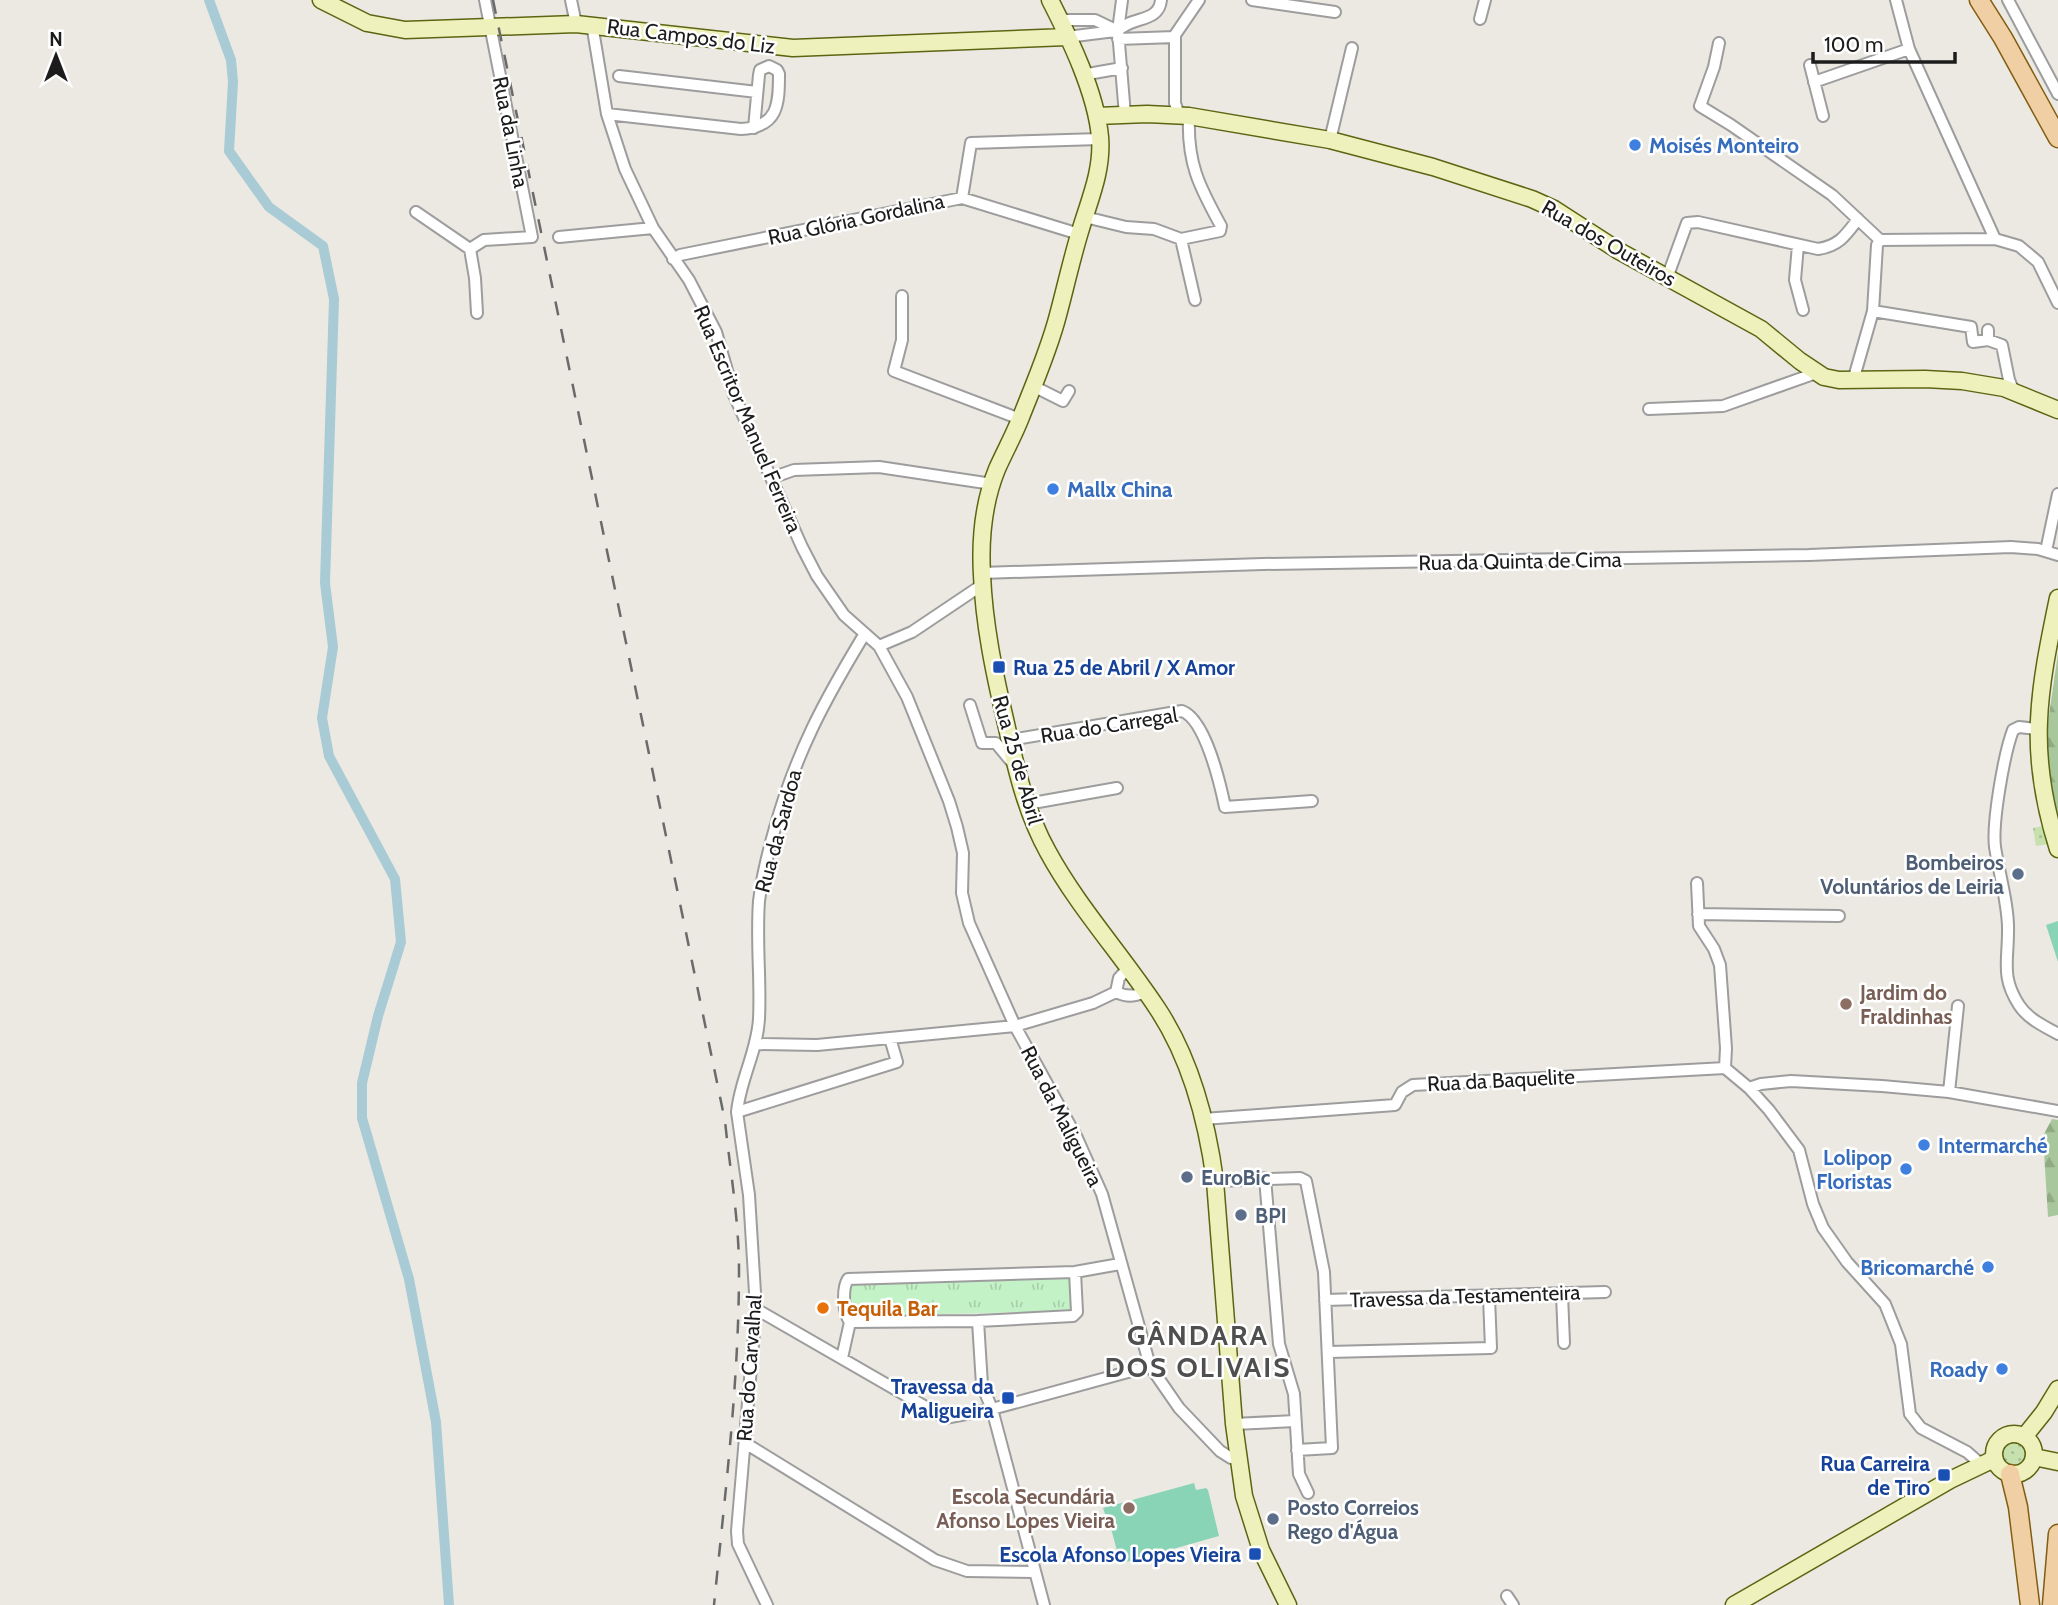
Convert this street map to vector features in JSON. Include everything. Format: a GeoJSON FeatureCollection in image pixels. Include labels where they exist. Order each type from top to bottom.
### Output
{"type":"FeatureCollection","features":[{"type":"Feature","properties":{"kind":"main road","name":"Rua Campos do Liz"},"geometry":{"type":"LineString","coordinates":[[321,0],[356,19],[391,29],[584,24],[793,48],[1067,37]]}},
{"type":"Feature","properties":{"kind":"main road","name":"Rua 25 de Abril"},"geometry":{"type":"LineString","coordinates":[[1050,0],[1097,116],[1100,139],[1097,178],[1057,319],[1033,386],[992,484],[986,512],[982,579],[993,665],[1027,804],[1048,852],[1167,1024],[1183,1057],[1203,1119],[1215,1181],[1238,1458],[1247,1508],[1261,1550],[1289,1605]]}},
{"type":"Feature","properties":{"kind":"main road"},"geometry":{"type":"LineString","coordinates":[[1979,0],[2058,138]]}},
{"type":"Feature","properties":{"kind":"main road","name":"Rua dos Outeiros"},"geometry":{"type":"LineString","coordinates":[[1097,116],[1184,116],[1330,140],[1424,164],[1543,204],[1667,278],[1741,316],[1769,334],[1816,373],[1831,379],[1943,379],[2014,392],[2058,410]]}},
{"type":"Feature","properties":{"kind":"main road"},"geometry":{"type":"LineString","coordinates":[[2058,598],[2043,672],[2037,729],[2043,793],[2058,849]]}},
{"type":"Feature","properties":{"kind":"main road"},"geometry":{"type":"LineString","coordinates":[[2024,1437],[2058,1389]]}},
{"type":"Feature","properties":{"kind":"main road"},"geometry":{"type":"LineString","coordinates":[[1734,1605],[1798,1573],[1840,1544],[1950,1480],[1988,1462],[2002,1438],[2013,1434],[2024,1437],[2031,1443],[2034,1457],[2025,1470],[2010,1474],[1988,1462]]}},
{"type":"Feature","properties":{"kind":"main road"},"geometry":{"type":"LineString","coordinates":[[2034,1457],[2058,1462]]}},
{"type":"Feature","properties":{"kind":"main road"},"geometry":{"type":"LineString","coordinates":[[2010,1474],[2016,1493],[2030,1605]]}},
{"type":"Feature","properties":{"kind":"main road"},"geometry":{"type":"LineString","coordinates":[[2052,1605],[2058,1534]]}},
{"type":"Feature","properties":{"kind":"main road","name":"Rua 25 de Abril"},"geometry":{"type":"LineString","coordinates":[[1258,1540],[1296,1605]]}},
{"type":"Feature","properties":{"kind":"street","name":"Rua da Linha"},"geometry":{"type":"LineString","coordinates":[[470,249],[484,240],[532,237],[485,0]]}},
{"type":"Feature","properties":{"kind":"street","name":"Rua Escritor Manuel Ferreira"},"geometry":{"type":"LineString","coordinates":[[571,0],[584,24],[607,114],[625,169],[653,228],[688,280],[716,332],[734,395],[817,576],[844,615],[879,646]]}},
{"type":"Feature","properties":{"kind":"street"},"geometry":{"type":"LineString","coordinates":[[1122,0],[1118,35],[1125,115]]}},
{"type":"Feature","properties":{"kind":"street"},"geometry":{"type":"LineString","coordinates":[[1118,35],[1123,25],[1155,15],[1160,9],[1161,0]]}},
{"type":"Feature","properties":{"kind":"street"},"geometry":{"type":"LineString","coordinates":[[1085,217],[1126,227],[1154,229],[1181,239],[1220,232],[1221,226],[1192,165],[1184,116],[1175,103],[1175,37],[1199,0]]}},
{"type":"Feature","properties":{"kind":"street"},"geometry":{"type":"LineString","coordinates":[[1252,0],[1305,4],[1335,12]]}},
{"type":"Feature","properties":{"kind":"street"},"geometry":{"type":"LineString","coordinates":[[1480,19],[1486,0]]}},
{"type":"Feature","properties":{"kind":"street"},"geometry":{"type":"LineString","coordinates":[[1896,0],[1909,49],[1995,239]]}},
{"type":"Feature","properties":{"kind":"street"},"geometry":{"type":"LineString","coordinates":[[2008,0],[2058,94]]}},
{"type":"Feature","properties":{"kind":"street"},"geometry":{"type":"LineString","coordinates":[[1060,20],[1095,20],[1118,35]]}},
{"type":"Feature","properties":{"kind":"street"},"geometry":{"type":"LineString","coordinates":[[1067,37],[1175,37]]}},
{"type":"Feature","properties":{"kind":"street"},"geometry":{"type":"LineString","coordinates":[[1719,43],[1714,67],[1700,106],[1832,195],[1880,240],[1995,239],[2019,246],[2034,257],[2043,269],[2058,303]]}},
{"type":"Feature","properties":{"kind":"street"},"geometry":{"type":"LineString","coordinates":[[1330,140],[1352,48]]}},
{"type":"Feature","properties":{"kind":"street"},"geometry":{"type":"LineString","coordinates":[[1814,82],[1909,49]]}},
{"type":"Feature","properties":{"kind":"street"},"geometry":{"type":"LineString","coordinates":[[1810,65],[1823,116]]}},
{"type":"Feature","properties":{"kind":"street"},"geometry":{"type":"LineString","coordinates":[[607,114],[754,128],[769,120],[775,111],[779,78],[777,69],[769,66],[760,70],[754,128]]}},
{"type":"Feature","properties":{"kind":"street"},"geometry":{"type":"LineString","coordinates":[[1082,75],[1122,68]]}},
{"type":"Feature","properties":{"kind":"street"},"geometry":{"type":"LineString","coordinates":[[619,76],[757,92]]}},
{"type":"Feature","properties":{"kind":"street"},"geometry":{"type":"LineString","coordinates":[[962,198],[971,143],[1100,139]]}},
{"type":"Feature","properties":{"kind":"street","name":"Rua Glória Gordalina"},"geometry":{"type":"LineString","coordinates":[[673,259],[680,255],[962,198],[1079,234]]}},
{"type":"Feature","properties":{"kind":"street"},"geometry":{"type":"LineString","coordinates":[[416,212],[470,249],[477,313]]}},
{"type":"Feature","properties":{"kind":"street"},"geometry":{"type":"LineString","coordinates":[[1667,278],[1687,223],[1698,222],[1818,249],[1832,247],[1844,237],[1857,219]]}},
{"type":"Feature","properties":{"kind":"street"},"geometry":{"type":"LineString","coordinates":[[559,237],[653,228]]}},
{"type":"Feature","properties":{"kind":"street"},"geometry":{"type":"LineString","coordinates":[[1181,239],[1195,300]]}},
{"type":"Feature","properties":{"kind":"street"},"geometry":{"type":"LineString","coordinates":[[1853,381],[1873,311],[1877,245],[1880,240]]}},
{"type":"Feature","properties":{"kind":"street"},"geometry":{"type":"LineString","coordinates":[[1798,245],[1795,280],[1802,310]]}},
{"type":"Feature","properties":{"kind":"street"},"geometry":{"type":"LineString","coordinates":[[902,296],[902,340],[894,372],[1020,419]]}},
{"type":"Feature","properties":{"kind":"street"},"geometry":{"type":"LineString","coordinates":[[1873,311],[1970,327],[1973,342],[1988,335],[2002,345],[2014,392]]}},
{"type":"Feature","properties":{"kind":"street"},"geometry":{"type":"LineString","coordinates":[[1649,410],[1723,405],[1816,373]]}},
{"type":"Feature","properties":{"kind":"street"},"geometry":{"type":"LineString","coordinates":[[1033,386],[1063,401],[1069,391]]}},
{"type":"Feature","properties":{"kind":"street"},"geometry":{"type":"LineString","coordinates":[[772,478],[793,470],[879,467],[992,484]]}},
{"type":"Feature","properties":{"kind":"street"},"geometry":{"type":"LineString","coordinates":[[2046,551],[2058,494]]}},
{"type":"Feature","properties":{"kind":"street","name":"Rua da Quinta de Cima"},"geometry":{"type":"LineString","coordinates":[[982,579],[1264,564],[1809,555],[2011,547],[2058,555]]}},
{"type":"Feature","properties":{"kind":"street"},"geometry":{"type":"LineString","coordinates":[[879,646],[912,632],[982,579]]}},
{"type":"Feature","properties":{"kind":"street","name":"Rua da Sardoa"},"geometry":{"type":"LineString","coordinates":[[756,1044],[759,1018],[757,933],[760,898],[773,837],[802,746],[864,635]]}},
{"type":"Feature","properties":{"kind":"street","name":"Rua da Maligueira"},"geometry":{"type":"LineString","coordinates":[[879,646],[907,697],[949,801],[963,853],[962,893],[969,923],[1015,1026],[1077,1138],[1102,1194],[1150,1366],[1179,1408],[1220,1451],[1231,1458],[1238,1458]]}},
{"type":"Feature","properties":{"kind":"street"},"geometry":{"type":"LineString","coordinates":[[970,705],[982,743],[996,743],[1010,760],[1015,761]]}},
{"type":"Feature","properties":{"kind":"street","name":"Rua do Carregal"},"geometry":{"type":"LineString","coordinates":[[1010,740],[1182,711],[1189,713],[1196,721],[1218,774],[1226,811],[1312,802]]}},
{"type":"Feature","properties":{"kind":"street"},"geometry":{"type":"LineString","coordinates":[[2037,729],[2019,727],[2013,730],[1995,818],[1995,843],[2008,932],[2005,965],[2007,977],[2018,1004],[2028,1015],[2058,1034]]}},
{"type":"Feature","properties":{"kind":"street"},"geometry":{"type":"LineString","coordinates":[[1027,804],[1117,788]]}},
{"type":"Feature","properties":{"kind":"street"},"geometry":{"type":"LineString","coordinates":[[1697,883],[1699,926],[1714,949],[1720,965],[1725,1068],[1749,1088],[1769,1110],[1799,1150],[1817,1216],[1829,1238],[1889,1312],[1901,1344],[1910,1414],[1921,1427],[1988,1462]]}},
{"type":"Feature","properties":{"kind":"street"},"geometry":{"type":"LineString","coordinates":[[1698,914],[1839,916]]}},
{"type":"Feature","properties":{"kind":"street"},"geometry":{"type":"LineString","coordinates":[[1116,992],[1119,978],[1129,967]]}},
{"type":"Feature","properties":{"kind":"street"},"geometry":{"type":"LineString","coordinates":[[756,1044],[817,1045],[1015,1026],[1093,1003],[1116,992],[1133,996],[1146,991]]}},
{"type":"Feature","properties":{"kind":"street"},"geometry":{"type":"LineString","coordinates":[[1949,1092],[1958,1006]]}},
{"type":"Feature","properties":{"kind":"street"},"geometry":{"type":"LineString","coordinates":[[737,1112],[897,1062],[890,1038]]}},
{"type":"Feature","properties":{"kind":"street","name":"Rua do Carvalhal"},"geometry":{"type":"LineString","coordinates":[[756,1044],[737,1112],[750,1195],[756,1309],[737,1531],[738,1545],[767,1605]]}},
{"type":"Feature","properties":{"kind":"street","name":"Rua da Baquelite"},"geometry":{"type":"LineString","coordinates":[[1203,1119],[1395,1105],[1402,1092],[1413,1085],[1725,1068]]}},
{"type":"Feature","properties":{"kind":"street"},"geometry":{"type":"LineString","coordinates":[[1749,1088],[1791,1081],[1949,1092],[2058,1111]]}},
{"type":"Feature","properties":{"kind":"street"},"geometry":{"type":"LineString","coordinates":[[1265,1178],[1277,1332],[1292,1383],[1299,1475],[1308,1493]]}},
{"type":"Feature","properties":{"kind":"street"},"geometry":{"type":"LineString","coordinates":[[1215,1181],[1265,1178],[1300,1178],[1306,1181],[1324,1272],[1332,1448],[1297,1450]]}},
{"type":"Feature","properties":{"kind":"street"},"geometry":{"type":"LineString","coordinates":[[842,1358],[850,1322],[846,1316],[845,1284],[848,1279],[1075,1272],[1120,1264]]}},
{"type":"Feature","properties":{"kind":"street"},"geometry":{"type":"LineString","coordinates":[[850,1322],[978,1321],[1076,1315],[1075,1272]]}},
{"type":"Feature","properties":{"kind":"street","name":"Travessa da Testamenteira"},"geometry":{"type":"LineString","coordinates":[[1325,1300],[1605,1292]]}},
{"type":"Feature","properties":{"kind":"street"},"geometry":{"type":"LineString","coordinates":[[1562,1295],[1564,1343]]}},
{"type":"Feature","properties":{"kind":"street"},"geometry":{"type":"LineString","coordinates":[[1329,1352],[1491,1348],[1489,1297]]}},
{"type":"Feature","properties":{"kind":"street"},"geometry":{"type":"LineString","coordinates":[[756,1309],[945,1418],[992,1409],[1150,1366]]}},
{"type":"Feature","properties":{"kind":"street"},"geometry":{"type":"LineString","coordinates":[[978,1321],[982,1385],[992,1409],[1044,1605]]}},
{"type":"Feature","properties":{"kind":"street"},"geometry":{"type":"LineString","coordinates":[[1234,1424],[1296,1421]]}},
{"type":"Feature","properties":{"kind":"street"},"geometry":{"type":"LineString","coordinates":[[745,1443],[935,1560],[967,1571],[1035,1572]]}},
{"type":"Feature","properties":{"kind":"green space"},"geometry":{"type":"Polygon","coordinates":[[[2058,653],[2058,828],[2053,816],[2046,736],[2058,653]]]}},
{"type":"Feature","properties":{"kind":"green space"},"geometry":{"type":"Polygon","coordinates":[[[2043,826],[2049,844],[2036,846],[2033,828],[2043,826]]]}},
{"type":"Feature","properties":{"kind":"green space"},"geometry":{"type":"Polygon","coordinates":[[[2058,921],[2058,962],[2046,925],[2058,921]]]}},
{"type":"Feature","properties":{"kind":"green space"},"geometry":{"type":"Polygon","coordinates":[[[2052,1119],[2058,1120],[2058,1215],[2048,1217],[2043,1136],[2052,1119]]]}},
{"type":"Feature","properties":{"kind":"green space"},"geometry":{"type":"Polygon","coordinates":[[[1072,1278],[1072,1309],[1069,1311],[854,1316],[850,1304],[851,1289],[855,1282],[1072,1278]]]}},
{"type":"Feature","properties":{"kind":"green space"},"geometry":{"type":"Polygon","coordinates":[[[2014,1439],[2024,1443],[2028,1453],[2024,1463],[2014,1467],[2004,1463],[2000,1453],[2004,1443],[2014,1439]]]}},
{"type":"Feature","properties":{"kind":"green space"},"geometry":{"type":"Polygon","coordinates":[[[1194,1483],[1196,1490],[1208,1490],[1219,1536],[1120,1562],[1109,1514],[1105,1514],[1103,1508],[1194,1483]]]}},
{"type":"Feature","properties":{"kind":"waterway"},"geometry":{"type":"LineString","coordinates":[[209,0],[231,60],[233,82],[229,151],[269,207],[323,246],[334,299],[325,583],[333,647],[322,718],[329,756],[395,879],[401,942],[378,1016],[362,1083],[362,1118],[409,1279],[436,1422],[449,1605]]}},
{"type":"Feature","properties":{"kind":"railway"},"geometry":{"type":"LineString","coordinates":[[493,0],[725,1121],[738,1233],[739,1270],[731,1438],[714,1605]]}},
{"type":"Feature","properties":{"kind":"place","name":"Moisés Monteiro"},"geometry":{"type":"Point","coordinates":[1635,145]}},
{"type":"Feature","properties":{"kind":"place","name":"Mallx China"},"geometry":{"type":"Point","coordinates":[1053,489]}},
{"type":"Feature","properties":{"kind":"place","name":"Rua 25 de Abril / X Amor"},"geometry":{"type":"Point","coordinates":[999,667]}},
{"type":"Feature","properties":{"kind":"place","name":"Bombeiros Voluntários de Leiria"},"geometry":{"type":"Point","coordinates":[2018,874]}},
{"type":"Feature","properties":{"kind":"place","name":"Jardim do Fraldinhas"},"geometry":{"type":"Point","coordinates":[1846,1004]}},
{"type":"Feature","properties":{"kind":"place","name":"Intermarché"},"geometry":{"type":"Point","coordinates":[1924,1145]}},
{"type":"Feature","properties":{"kind":"place","name":"Lolipop Floristas"},"geometry":{"type":"Point","coordinates":[1906,1169]}},
{"type":"Feature","properties":{"kind":"place","name":"EuroBic"},"geometry":{"type":"Point","coordinates":[1187,1177]}},
{"type":"Feature","properties":{"kind":"place","name":"BPI"},"geometry":{"type":"Point","coordinates":[1241,1215]}},
{"type":"Feature","properties":{"kind":"place","name":"Bricomarché"},"geometry":{"type":"Point","coordinates":[1988,1267]}},
{"type":"Feature","properties":{"kind":"place","name":"Tequila Bar"},"geometry":{"type":"Point","coordinates":[823,1308]}},
{"type":"Feature","properties":{"kind":"place","name":"Roady"},"geometry":{"type":"Point","coordinates":[2002,1369]}},
{"type":"Feature","properties":{"kind":"place","name":"Travessa da Maligueira"},"geometry":{"type":"Point","coordinates":[1008,1398]}},
{"type":"Feature","properties":{"kind":"place","name":"Rua Carreira de Tiro"},"geometry":{"type":"Point","coordinates":[1944,1475]}},
{"type":"Feature","properties":{"kind":"place","name":"Escola Secundária Afonso Lopes Vieira"},"geometry":{"type":"Point","coordinates":[1129,1508]}},
{"type":"Feature","properties":{"kind":"place","name":"Posto Correios Rego d'Água"},"geometry":{"type":"Point","coordinates":[1273,1519]}},
{"type":"Feature","properties":{"kind":"place","name":"Escola Afonso Lopes Vieira"},"geometry":{"type":"Point","coordinates":[1255,1554]}},
{"type":"Feature","properties":{"kind":"district","name":"GÂNDARA DOS OLIVAIS"},"geometry":{"type":"Point","coordinates":[1198,1351]}}]}
